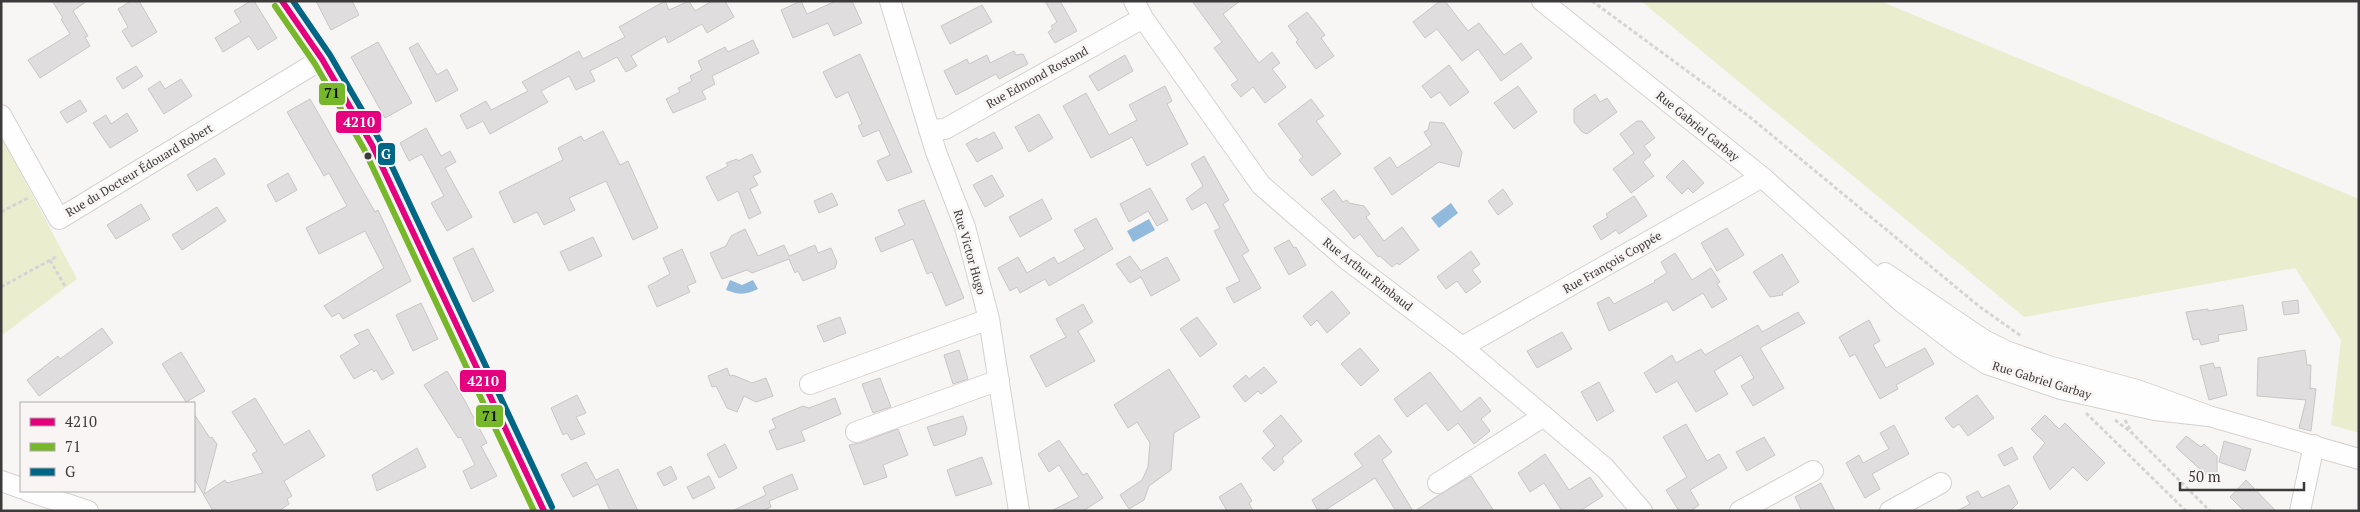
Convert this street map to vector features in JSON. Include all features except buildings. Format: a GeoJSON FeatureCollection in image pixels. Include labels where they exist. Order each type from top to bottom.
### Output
{"type":"FeatureCollection","features":[{"type":"Feature","properties":{"kind":"street"},"geometry":{"type":"LineString","coordinates":[[282,1],[322,59],[372,145],[544,511]]}},
{"type":"Feature","properties":{"kind":"street","name":"Rue Victor Hugo"},"geometry":{"type":"LineString","coordinates":[[890,1],[929,130],[965,227],[989,319],[1019,511]]}},
{"type":"Feature","properties":{"kind":"street","name":"Rue Gabriel Garbay"},"geometry":{"type":"LineString","coordinates":[[1542,1],[1762,177],[1903,303],[1962,348],[1987,364],[2061,388],[2154,410],[2209,416]]}},
{"type":"Feature","properties":{"kind":"street","name":"Rue Edmond Rostand"},"geometry":{"type":"LineString","coordinates":[[929,130],[945,129],[1138,10]]}},
{"type":"Feature","properties":{"kind":"street","name":"Rue Arthur Rimbaud"},"geometry":{"type":"LineString","coordinates":[[1138,10],[1261,185],[1345,258],[1462,347],[1605,468],[1642,511]]}},
{"type":"Feature","properties":{"kind":"street","name":"Rue du Docteur Édouard Robert"},"geometry":{"type":"LineString","coordinates":[[1,115],[59,220],[322,59]]}},
{"type":"Feature","properties":{"kind":"street","name":"Rue François Coppée"},"geometry":{"type":"LineString","coordinates":[[1462,347],[1762,177]]}},
{"type":"Feature","properties":{"kind":"street","name":"Rue Gabriel Garbay"},"geometry":{"type":"LineString","coordinates":[[1851,255],[1866,261],[1984,340],[2006,351],[2048,366],[2137,390],[2209,416],[2359,459]]}},
{"type":"Feature","properties":{"kind":"street"},"geometry":{"type":"LineString","coordinates":[[810,384],[989,319]]}},
{"type":"Feature","properties":{"kind":"street"},"geometry":{"type":"LineString","coordinates":[[856,432],[999,380]]}},
{"type":"Feature","properties":{"kind":"street"},"geometry":{"type":"LineString","coordinates":[[1438,483],[1544,416]]}},
{"type":"Feature","properties":{"kind":"street"},"geometry":{"type":"LineString","coordinates":[[2300,511],[2314,445]]}},
{"type":"Feature","properties":{"kind":"street"},"geometry":{"type":"LineString","coordinates":[[1740,511],[1813,471]]}},
{"type":"Feature","properties":{"kind":"street"},"geometry":{"type":"LineString","coordinates":[[1,481],[20,488]]}},
{"type":"Feature","properties":{"kind":"street"},"geometry":{"type":"LineString","coordinates":[[1890,511],[1941,483]]}},
{"type":"Feature","properties":{"kind":"street"},"geometry":{"type":"LineString","coordinates":[[31,492],[88,511]]}},
{"type":"Feature","properties":{"kind":"path"},"geometry":{"type":"LineString","coordinates":[[1592,1],[1751,118],[1980,307],[2026,339]]}},
{"type":"Feature","properties":{"kind":"path"},"geometry":{"type":"LineString","coordinates":[[1,212],[28,197]]}},
{"type":"Feature","properties":{"kind":"path"},"geometry":{"type":"LineString","coordinates":[[1,287],[56,257]]}},
{"type":"Feature","properties":{"kind":"path"},"geometry":{"type":"LineString","coordinates":[[50,260],[65,286]]}},
{"type":"Feature","properties":{"kind":"path"},"geometry":{"type":"LineString","coordinates":[[2061,388],[2186,511]]}},
{"type":"Feature","properties":{"kind":"path"},"geometry":{"type":"LineString","coordinates":[[2132,433],[2210,511]]}},
{"type":"Feature","properties":{"kind":"green space"},"geometry":{"type":"Polygon","coordinates":[[[1641,1],[1880,1],[2359,199],[2359,433],[2331,425],[2341,340],[2295,268],[2024,317],[1641,1]]]}},
{"type":"Feature","properties":{"kind":"green space"},"geometry":{"type":"Polygon","coordinates":[[[1,136],[77,279],[1,336],[1,136]]]}},
{"type":"Feature","properties":{"kind":"water"},"geometry":{"type":"Polygon","coordinates":[[[1451,203],[1458,213],[1439,228],[1431,218],[1451,203]]]}},
{"type":"Feature","properties":{"kind":"water"},"geometry":{"type":"Polygon","coordinates":[[[1149,219],[1155,230],[1133,242],[1127,231],[1149,219]]]}},
{"type":"Feature","properties":{"kind":"water"},"geometry":{"type":"Polygon","coordinates":[[[730,280],[742,285],[753,280],[758,289],[742,294],[731,292],[726,290],[730,280]]]}},
{"type":"Feature","properties":{"kind":"transit line","name":"4210"},"geometry":{"type":"LineString","coordinates":[[282,1],[322,59],[372,145],[544,511]]}},
{"type":"Feature","properties":{"kind":"transit line","name":"G"},"geometry":{"type":"LineString","coordinates":[[293,1],[330,55],[380,141],[552,507]]}},
{"type":"Feature","properties":{"kind":"transit line","name":"71"},"geometry":{"type":"LineString","coordinates":[[275,6],[315,64],[364,149],[534,511]]}}]}
